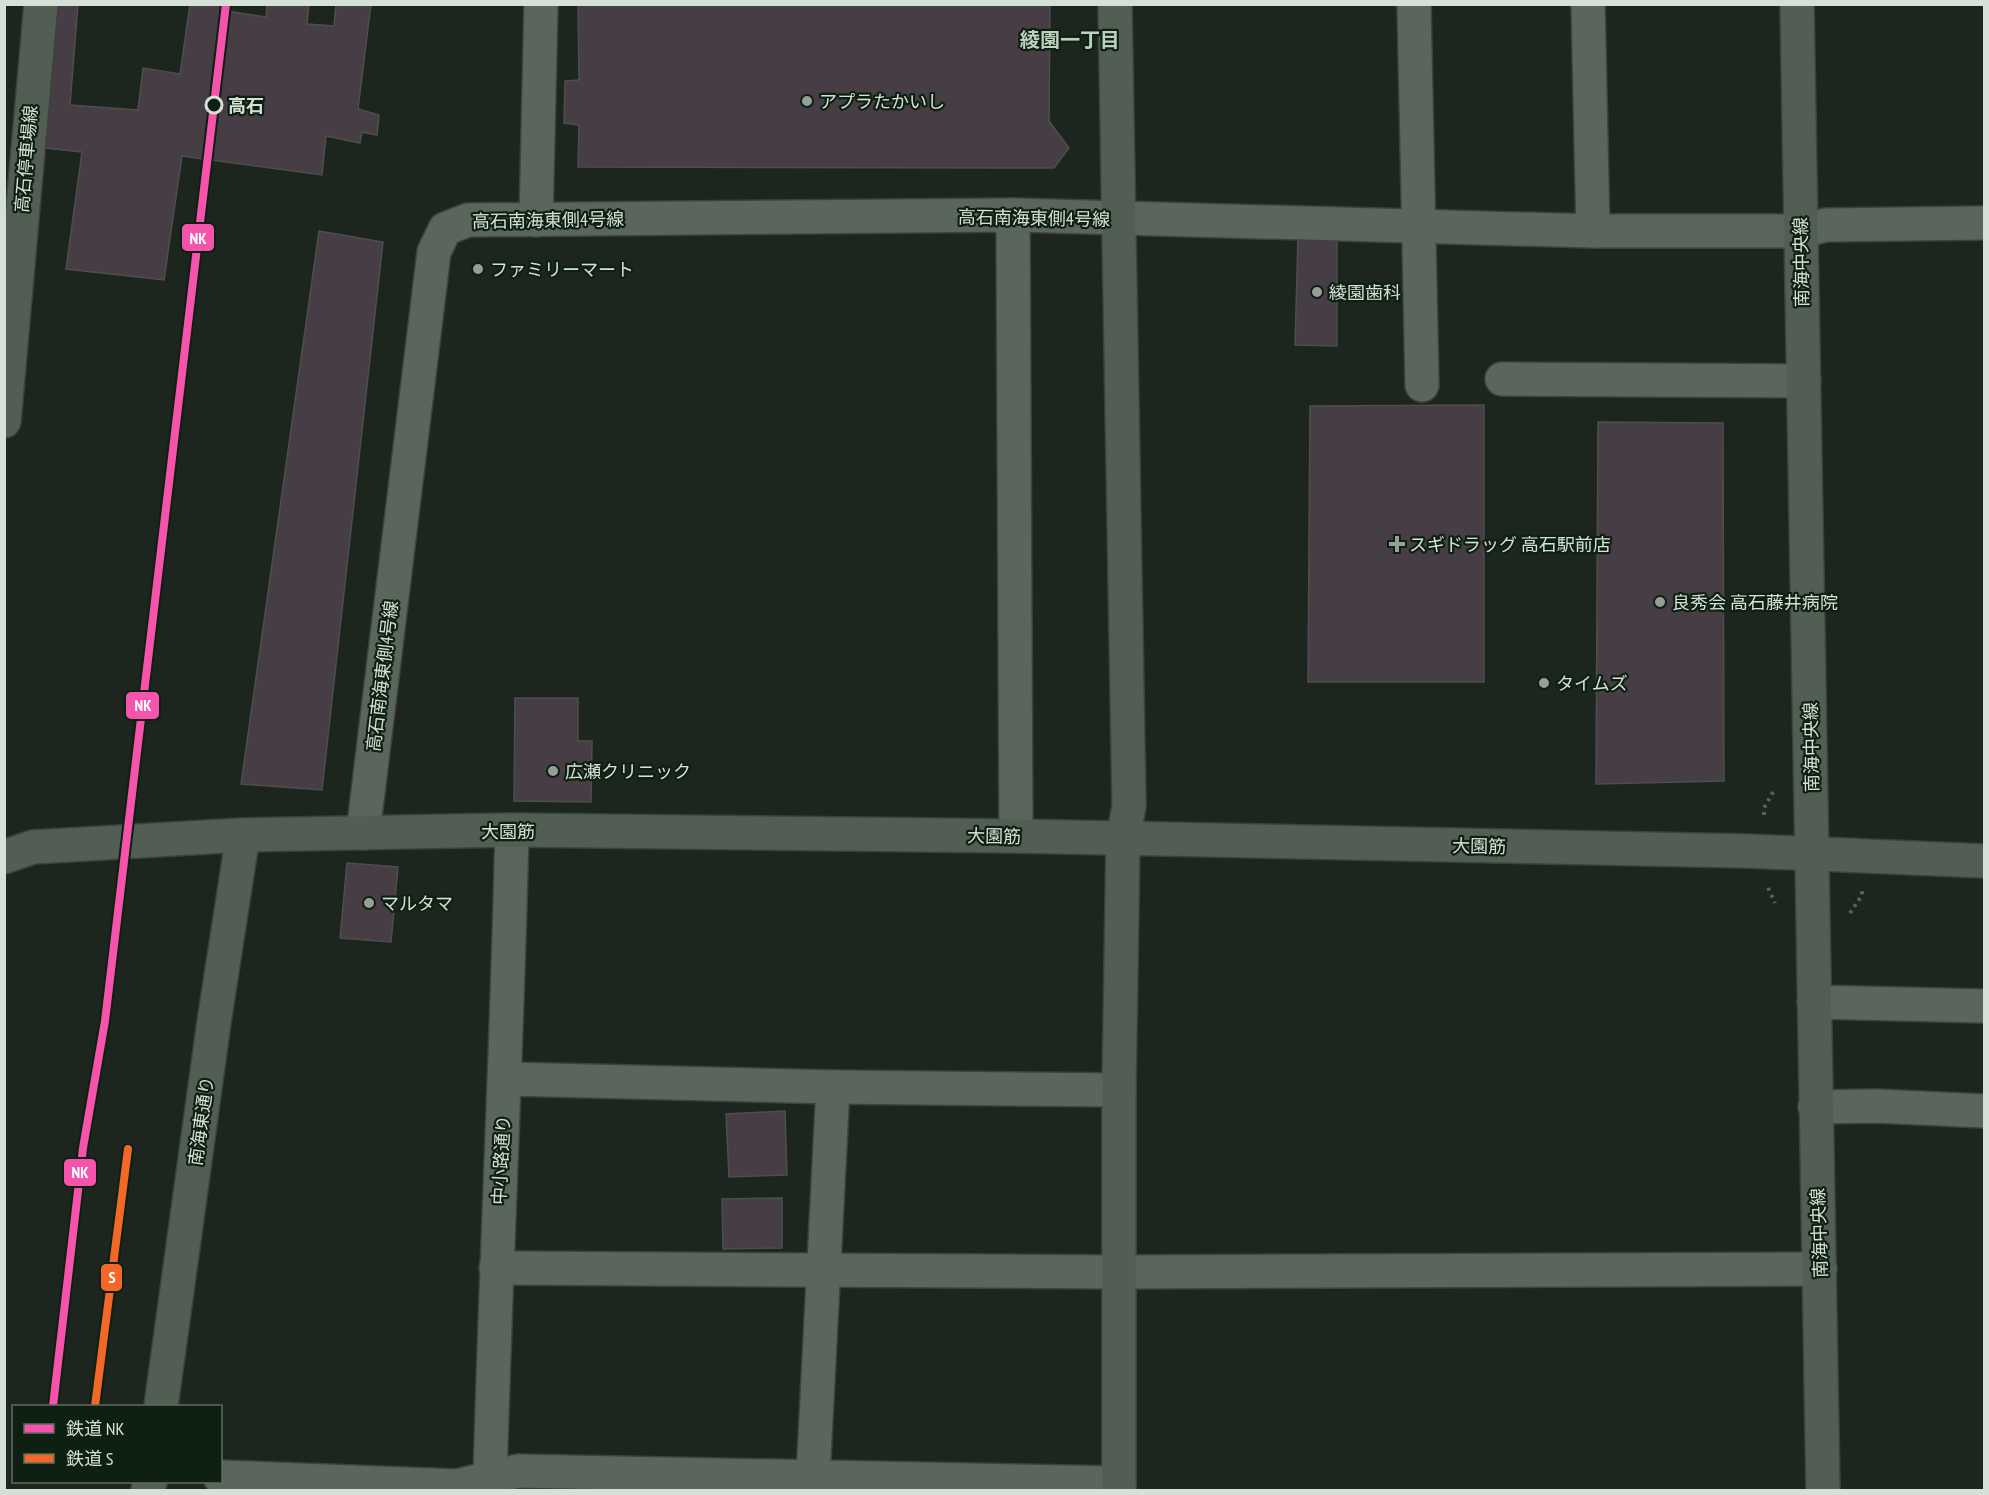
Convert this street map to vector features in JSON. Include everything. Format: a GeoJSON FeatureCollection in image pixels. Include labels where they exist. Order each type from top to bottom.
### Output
{"type":"FeatureCollection","features":[{"type":"Feature","properties":{"kind":"street","name":"高石停車場線"},"geometry":{"type":"LineString","coordinates":[[4,421],[13,207],[41,4]]}},
{"type":"Feature","properties":{"kind":"street"},"geometry":{"type":"LineString","coordinates":[[536,220],[541,4]]}},
{"type":"Feature","properties":{"kind":"street"},"geometry":{"type":"LineString","coordinates":[[222,1477],[457,1486],[491,1484],[518,1471],[813,1477],[1119,1487],[1119,1090],[1123,840],[1130,806],[1115,4]]}},
{"type":"Feature","properties":{"kind":"street"},"geometry":{"type":"LineString","coordinates":[[1414,4],[1422,386]]}},
{"type":"Feature","properties":{"kind":"street"},"geometry":{"type":"LineString","coordinates":[[1588,4],[1593,231]]}},
{"type":"Feature","properties":{"kind":"street","name":"南海中央線"},"geometry":{"type":"LineString","coordinates":[[1797,4],[1823,1491]]}},
{"type":"Feature","properties":{"kind":"street"},"geometry":{"type":"LineString","coordinates":[[1013,215],[1016,836]]}},
{"type":"Feature","properties":{"kind":"street","name":"高石南海東側4号線"},"geometry":{"type":"LineString","coordinates":[[363,833],[434,252],[445,229],[468,220],[1013,215],[1593,231],[1800,231],[1826,225],[1984,223]]}},
{"type":"Feature","properties":{"kind":"street"},"geometry":{"type":"LineString","coordinates":[[1502,379],[1804,381]]}},
{"type":"Feature","properties":{"kind":"street","name":"大園筋"},"geometry":{"type":"LineString","coordinates":[[4,857],[33,847],[243,835],[512,830],[1016,836],[1123,840],[1747,851],[1813,856],[1984,861]]}},
{"type":"Feature","properties":{"kind":"street","name":"中小路通り"},"geometry":{"type":"LineString","coordinates":[[491,1484],[496,1268],[505,1079],[512,830]]}},
{"type":"Feature","properties":{"kind":"street","name":"南海東通り"},"geometry":{"type":"LineString","coordinates":[[161,1405],[214,1022],[243,835]]}},
{"type":"Feature","properties":{"kind":"street"},"geometry":{"type":"LineString","coordinates":[[1814,1002],[1984,1006]]}},
{"type":"Feature","properties":{"kind":"street"},"geometry":{"type":"LineString","coordinates":[[505,1079],[833,1087],[1119,1090]]}},
{"type":"Feature","properties":{"kind":"street"},"geometry":{"type":"LineString","coordinates":[[813,1477],[833,1087]]}},
{"type":"Feature","properties":{"kind":"street"},"geometry":{"type":"LineString","coordinates":[[1815,1107],[1877,1106],[1984,1111]]}},
{"type":"Feature","properties":{"kind":"street"},"geometry":{"type":"LineString","coordinates":[[496,1268],[1119,1272],[1820,1269]]}},
{"type":"Feature","properties":{"kind":"building","name":"高石"},"geometry":{"type":"Polygon","coordinates":[[[48,4],[78,4],[70,105],[138,110],[143,68],[180,74],[190,4],[228,4],[227,11],[266,17],[267,4],[309,4],[307,24],[334,26],[336,4],[371,4],[358,109],[379,115],[377,135],[362,132],[360,143],[326,136],[322,175],[182,156],[164,280],[66,269],[82,152],[37,147],[48,4]]]}},
{"type":"Feature","properties":{"kind":"building","name":"アプラたかいし"},"geometry":{"type":"Polygon","coordinates":[[[578,4],[1050,4],[1049,121],[1069,148],[1054,168],[578,167],[579,125],[564,123],[565,81],[579,80],[578,4]]]}},
{"type":"Feature","properties":{"kind":"building"},"geometry":{"type":"Polygon","coordinates":[[[319,231],[383,242],[322,790],[241,784],[319,231]]]}},
{"type":"Feature","properties":{"kind":"building","name":"綾園歯科"},"geometry":{"type":"Polygon","coordinates":[[[1298,237],[1337,238],[1337,346],[1295,345],[1298,237]]]}},
{"type":"Feature","properties":{"kind":"building","name":"スギドラッグ 高石駅前店"},"geometry":{"type":"Polygon","coordinates":[[[1484,405],[1484,682],[1308,682],[1310,406],[1484,405]]]}},
{"type":"Feature","properties":{"kind":"building","name":"良秀会 高石藤井病院"},"geometry":{"type":"Polygon","coordinates":[[[1598,422],[1723,423],[1724,781],[1596,784],[1598,422]]]}},
{"type":"Feature","properties":{"kind":"building","name":"広瀬クリニック"},"geometry":{"type":"Polygon","coordinates":[[[515,698],[578,698],[578,741],[592,741],[591,802],[514,801],[515,698]]]}},
{"type":"Feature","properties":{"kind":"building","name":"マルタマ"},"geometry":{"type":"Polygon","coordinates":[[[347,863],[398,867],[391,942],[340,938],[347,863]]]}},
{"type":"Feature","properties":{"kind":"building"},"geometry":{"type":"Polygon","coordinates":[[[785,1111],[787,1175],[729,1177],[726,1114],[785,1111]]]}},
{"type":"Feature","properties":{"kind":"building"},"geometry":{"type":"Polygon","coordinates":[[[782,1198],[782,1248],[723,1249],[722,1199],[782,1198]]]}},
{"type":"Feature","properties":{"kind":"rail line","name":"NK"},"geometry":{"type":"LineString","coordinates":[[53,1405],[83,1148],[105,1021],[226,4]]}},
{"type":"Feature","properties":{"kind":"rail line","name":"S"},"geometry":{"type":"LineString","coordinates":[[95,1405],[128,1149]]}},
{"type":"Feature","properties":{"kind":"place","name":"アプラたかいし"},"geometry":{"type":"Point","coordinates":[807,101]}},
{"type":"Feature","properties":{"kind":"place","name":"高石"},"geometry":{"type":"Point","coordinates":[214,105]}},
{"type":"Feature","properties":{"kind":"place","name":"ファミリーマート"},"geometry":{"type":"Point","coordinates":[478,269]}},
{"type":"Feature","properties":{"kind":"place","name":"綾園歯科"},"geometry":{"type":"Point","coordinates":[1317,292]}},
{"type":"Feature","properties":{"kind":"place","name":"スギドラッグ 高石駅前店"},"geometry":{"type":"Point","coordinates":[1397,544]}},
{"type":"Feature","properties":{"kind":"place","name":"良秀会 高石藤井病院"},"geometry":{"type":"Point","coordinates":[1660,602]}},
{"type":"Feature","properties":{"kind":"place","name":"タイムズ"},"geometry":{"type":"Point","coordinates":[1544,683]}},
{"type":"Feature","properties":{"kind":"place","name":"広瀬クリニック"},"geometry":{"type":"Point","coordinates":[553,771]}},
{"type":"Feature","properties":{"kind":"place","name":"マルタマ"},"geometry":{"type":"Point","coordinates":[369,903]}},
{"type":"Feature","properties":{"kind":"district","name":"綾園一丁目"},"geometry":{"type":"Point","coordinates":[1070,40]}}]}
